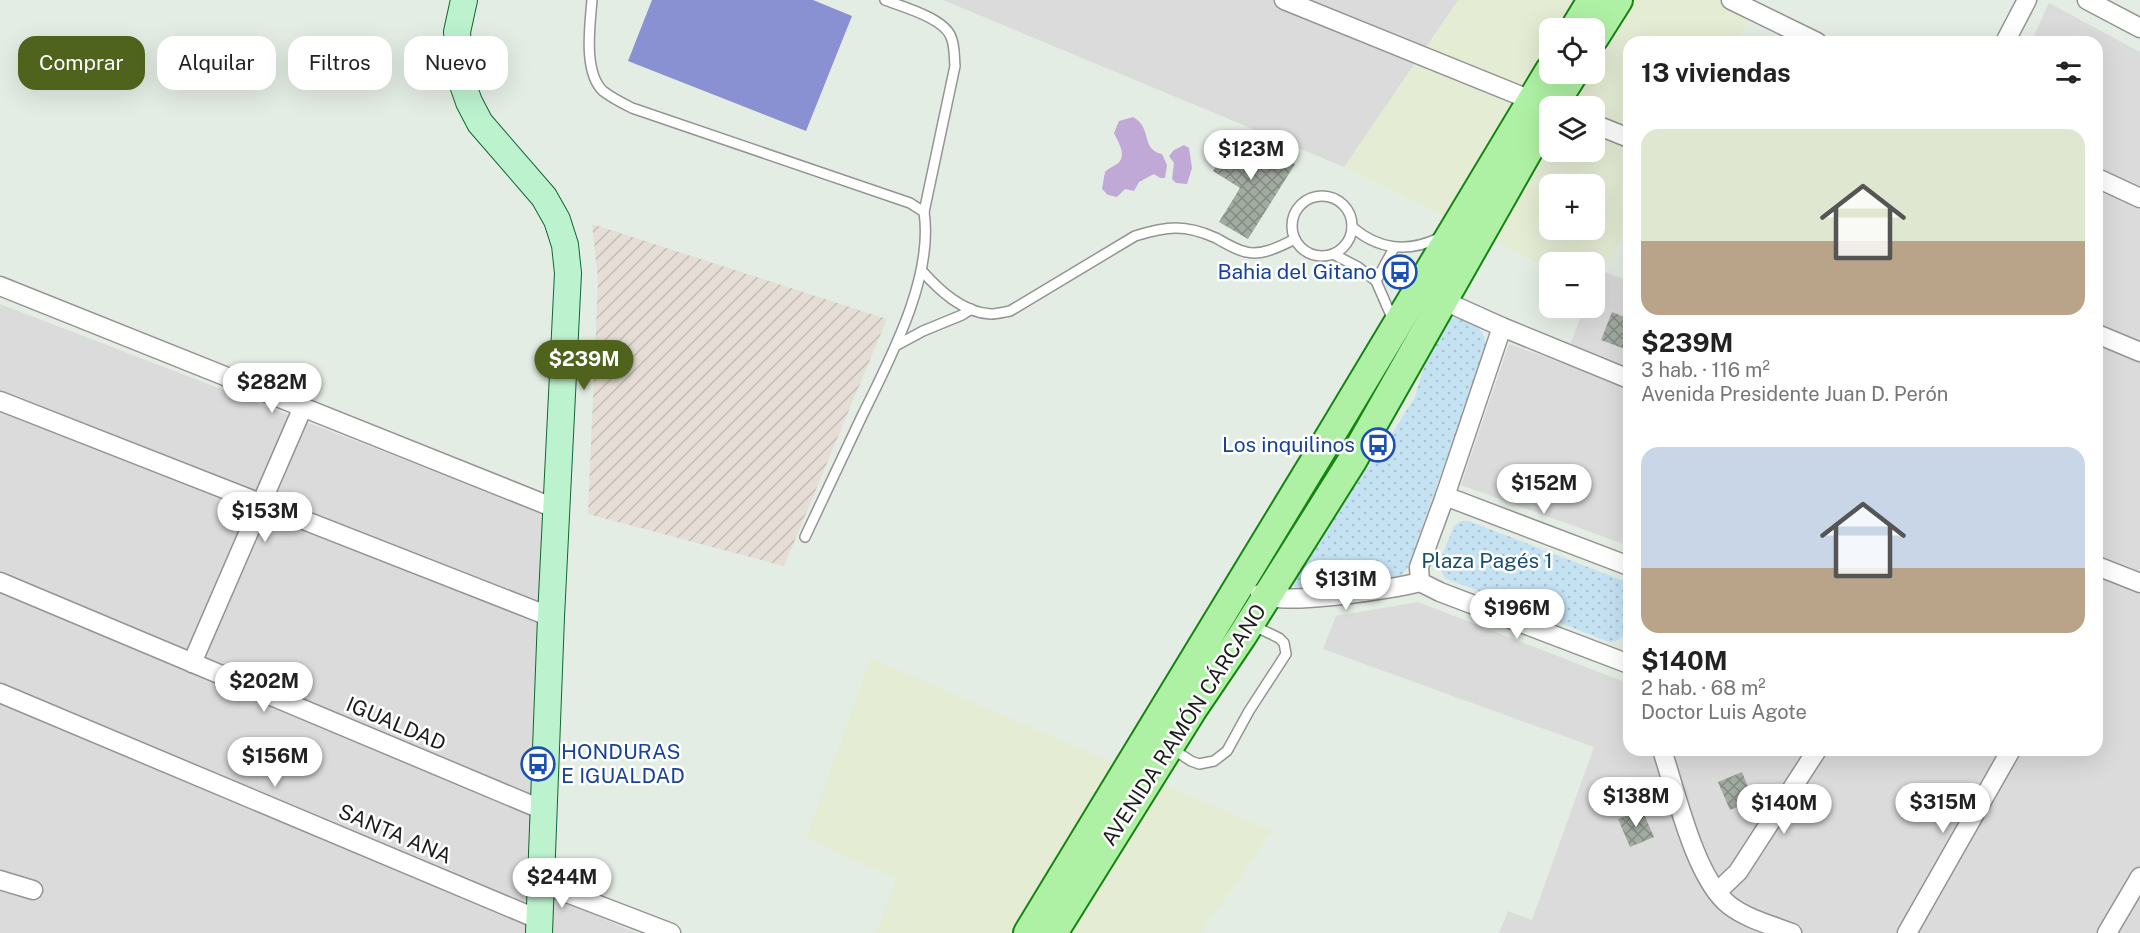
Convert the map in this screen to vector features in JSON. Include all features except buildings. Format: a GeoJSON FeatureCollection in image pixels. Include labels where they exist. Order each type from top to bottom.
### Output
{"type":"FeatureCollection","features":[{"type":"Feature","properties":{"kind":"main road"},"geometry":{"type":"LineString","coordinates":[[464,0],[457,32],[462,82],[469,102],[480,123],[544,197],[557,220],[565,245],[568,273],[539,926]]}},
{"type":"Feature","properties":{"kind":"main road"},"geometry":{"type":"LineString","coordinates":[[1581,18],[1592,0]]}},
{"type":"Feature","properties":{"kind":"main road"},"geometry":{"type":"LineString","coordinates":[[1605,21],[1618,0]]}},
{"type":"Feature","properties":{"kind":"main road","name":"AVENIDA RAMÓN CÁRCANO"},"geometry":{"type":"LineString","coordinates":[[1553,96],[1564,84]]}},
{"type":"Feature","properties":{"kind":"main road","name":"AVENIDA RAMÓN CÁRCANO"},"geometry":{"type":"LineString","coordinates":[[1053,933],[1159,739],[1241,581],[1452,232],[1539,113]]}},
{"type":"Feature","properties":{"kind":"main road","name":"AVENIDA RAMÓN CÁRCANO"},"geometry":{"type":"LineString","coordinates":[[1159,739],[1250,624],[1352,461],[1442,300],[1539,116]]}},
{"type":"Feature","properties":{"kind":"main road"},"geometry":{"type":"LineString","coordinates":[[1266,598],[1258,588],[1258,578],[1327,466],[1335,428]]}},
{"type":"Feature","properties":{"kind":"main road"},"geometry":{"type":"LineString","coordinates":[[1028,933],[1159,739]]}},
{"type":"Feature","properties":{"kind":"street"},"geometry":{"type":"LineString","coordinates":[[1284,0],[1539,104]]}},
{"type":"Feature","properties":{"kind":"street"},"geometry":{"type":"LineString","coordinates":[[1731,0],[1805,36]]}},
{"type":"Feature","properties":{"kind":"street"},"geometry":{"type":"LineString","coordinates":[[2008,36],[2027,0]]}},
{"type":"Feature","properties":{"kind":"street"},"geometry":{"type":"LineString","coordinates":[[2087,0],[2140,28]]}},
{"type":"Feature","properties":{"kind":"street"},"geometry":{"type":"LineString","coordinates":[[1605,128],[1623,136]]}},
{"type":"Feature","properties":{"kind":"street"},"geometry":{"type":"LineString","coordinates":[[2103,181],[2140,198]]}},
{"type":"Feature","properties":{"kind":"street"},"geometry":{"type":"LineString","coordinates":[[0,286],[557,509]]}},
{"type":"Feature","properties":{"kind":"street"},"geometry":{"type":"LineString","coordinates":[[1442,300],[1623,377]]}},
{"type":"Feature","properties":{"kind":"street"},"geometry":{"type":"LineString","coordinates":[[1420,582],[1419,567],[1502,327]]}},
{"type":"Feature","properties":{"kind":"street"},"geometry":{"type":"LineString","coordinates":[[2103,337],[2140,352]]}},
{"type":"Feature","properties":{"kind":"street"},"geometry":{"type":"LineString","coordinates":[[0,402],[551,617]]}},
{"type":"Feature","properties":{"kind":"street"},"geometry":{"type":"LineString","coordinates":[[192,663],[303,407]]}},
{"type":"Feature","properties":{"kind":"street"},"geometry":{"type":"LineString","coordinates":[[1445,496],[1623,565]]}},
{"type":"Feature","properties":{"kind":"street"},"geometry":{"type":"LineString","coordinates":[[2103,568],[2140,583]]}},
{"type":"Feature","properties":{"kind":"street"},"geometry":{"type":"LineString","coordinates":[[1241,581],[1266,598],[1298,598],[1399,588],[1420,582],[1623,662]]}},
{"type":"Feature","properties":{"kind":"street","name":"IGUALDAD"},"geometry":{"type":"LineString","coordinates":[[0,582],[543,810]]}},
{"type":"Feature","properties":{"kind":"street","name":"SANTA ANA"},"geometry":{"type":"LineString","coordinates":[[0,693],[539,926]]}},
{"type":"Feature","properties":{"kind":"street"},"geometry":{"type":"LineString","coordinates":[[1664,756],[1701,868],[1717,892],[1728,904],[1745,915],[1792,933]]}},
{"type":"Feature","properties":{"kind":"street"},"geometry":{"type":"LineString","coordinates":[[1717,892],[1738,872],[1813,756]]}},
{"type":"Feature","properties":{"kind":"street"},"geometry":{"type":"LineString","coordinates":[[1907,933],[2008,756]]}},
{"type":"Feature","properties":{"kind":"street"},"geometry":{"type":"LineString","coordinates":[[2107,933],[2140,877]]}},
{"type":"Feature","properties":{"kind":"street"},"geometry":{"type":"LineString","coordinates":[[0,880],[33,890]]}},
{"type":"Feature","properties":{"kind":"street"},"geometry":{"type":"LineString","coordinates":[[541,883],[671,933]]}},
{"type":"Feature","properties":{"kind":"lane"},"geometry":{"type":"LineString","coordinates":[[592,0],[588,42],[592,71],[602,90],[618,101],[632,108],[910,203],[924,212]]}},
{"type":"Feature","properties":{"kind":"lane"},"geometry":{"type":"LineString","coordinates":[[805,537],[897,345],[921,271],[926,224],[924,212],[955,66],[951,36],[944,26],[885,0]]}},
{"type":"Feature","properties":{"kind":"lane"},"geometry":{"type":"LineString","coordinates":[[1321,196],[1340,202],[1347,209],[1352,227],[1347,243],[1333,254],[1325,256],[1308,252],[1295,239],[1293,230],[1296,211],[1311,198],[1321,196]]}},
{"type":"Feature","properties":{"kind":"lane"},"geometry":{"type":"LineString","coordinates":[[921,271],[941,292],[971,309],[991,314],[1010,311],[1135,236],[1157,229],[1178,227],[1200,231],[1247,252],[1266,251],[1295,239]]}},
{"type":"Feature","properties":{"kind":"lane"},"geometry":{"type":"LineString","coordinates":[[1352,227],[1366,239],[1394,248],[1433,241],[1452,232]]}},
{"type":"Feature","properties":{"kind":"lane"},"geometry":{"type":"LineString","coordinates":[[1376,281],[1394,248]]}},
{"type":"Feature","properties":{"kind":"lane"},"geometry":{"type":"LineString","coordinates":[[1333,254],[1358,267],[1376,281],[1396,327]]}},
{"type":"Feature","properties":{"kind":"lane"},"geometry":{"type":"LineString","coordinates":[[897,345],[971,309]]}},
{"type":"Feature","properties":{"kind":"lane"},"geometry":{"type":"LineString","coordinates":[[1159,739],[1199,764],[1214,761],[1227,751],[1249,711],[1286,654],[1284,643],[1279,638],[1250,624]]}},
{"type":"Feature","properties":{"kind":"shaded area"},"geometry":{"type":"Polygon","coordinates":[[[652,0],[813,0],[852,16],[806,131],[628,61],[652,0]]]}},
{"type":"Feature","properties":{"kind":"shaded area"},"geometry":{"type":"Polygon","coordinates":[[[943,0],[1560,0],[1549,18],[1539,18],[1539,34],[1433,204],[943,0]]]}},
{"type":"Feature","properties":{"kind":"shaded area"},"geometry":{"type":"Polygon","coordinates":[[[1458,0],[1760,0],[1739,36],[1623,36],[1623,235],[1605,267],[1605,252],[1539,252],[1539,263],[1344,167],[1458,0]]]}},
{"type":"Feature","properties":{"kind":"shaded area"},"geometry":{"type":"Polygon","coordinates":[[[2049,3],[2140,52],[2140,933],[1499,933],[1508,911],[1532,920],[1594,747],[1323,649],[1336,616],[1418,602],[1623,681],[1623,756],[2103,756],[2103,36],[2034,36],[2049,3]]]}},
{"type":"Feature","properties":{"kind":"shaded area"},"geometry":{"type":"Polygon","coordinates":[[[1133,117],[1143,127],[1151,148],[1162,154],[1167,165],[1165,178],[1154,174],[1139,182],[1134,191],[1125,189],[1117,197],[1108,195],[1102,189],[1105,172],[1117,164],[1122,157],[1114,133],[1119,121],[1133,117]]]}},
{"type":"Feature","properties":{"kind":"shaded area"},"geometry":{"type":"Polygon","coordinates":[[[1184,145],[1189,148],[1192,168],[1187,184],[1176,183],[1172,179],[1174,163],[1169,156],[1174,150],[1184,145]]]}},
{"type":"Feature","properties":{"kind":"shaded area"},"geometry":{"type":"Polygon","coordinates":[[[592,224],[887,319],[784,566],[588,514],[598,280],[592,224]]]}},
{"type":"Feature","properties":{"kind":"shaded area"},"geometry":{"type":"Polygon","coordinates":[[[1605,272],[1623,279],[1623,544],[1461,485],[1509,344],[1563,363],[1580,318],[1605,318],[1605,272]]]}},
{"type":"Feature","properties":{"kind":"shaded area"},"geometry":{"type":"Polygon","coordinates":[[[0,304],[548,515],[531,889],[637,933],[0,933],[0,304]]]}},
{"type":"Feature","properties":{"kind":"shaded area"},"geometry":{"type":"Polygon","coordinates":[[[871,658],[1272,831],[1201,933],[876,933],[896,879],[806,838],[871,658]]]}},
{"type":"Feature","properties":{"kind":"green space"},"geometry":{"type":"Polygon","coordinates":[[[1451,318],[1476,326],[1483,335],[1486,349],[1407,569],[1397,579],[1294,587],[1296,567],[1343,497],[1383,448],[1415,397],[1427,356],[1440,326],[1451,318]]]}},
{"type":"Feature","properties":{"kind":"green space","name":"Plaza Pagés 1"},"geometry":{"type":"Polygon","coordinates":[[[1461,521],[1469,521],[1623,581],[1623,636],[1609,642],[1445,578],[1438,565],[1454,526],[1461,521]]]}},
{"type":"Feature","properties":{"kind":"place","name":"Bahia del Gitano"},"geometry":{"type":"Point","coordinates":[1400,272]}},
{"type":"Feature","properties":{"kind":"place","name":"Los inquilinos"},"geometry":{"type":"Point","coordinates":[1378,445]}},
{"type":"Feature","properties":{"kind":"place","name":"HONDURAS E IGUALDAD"},"geometry":{"type":"Point","coordinates":[538,764]}}]}
